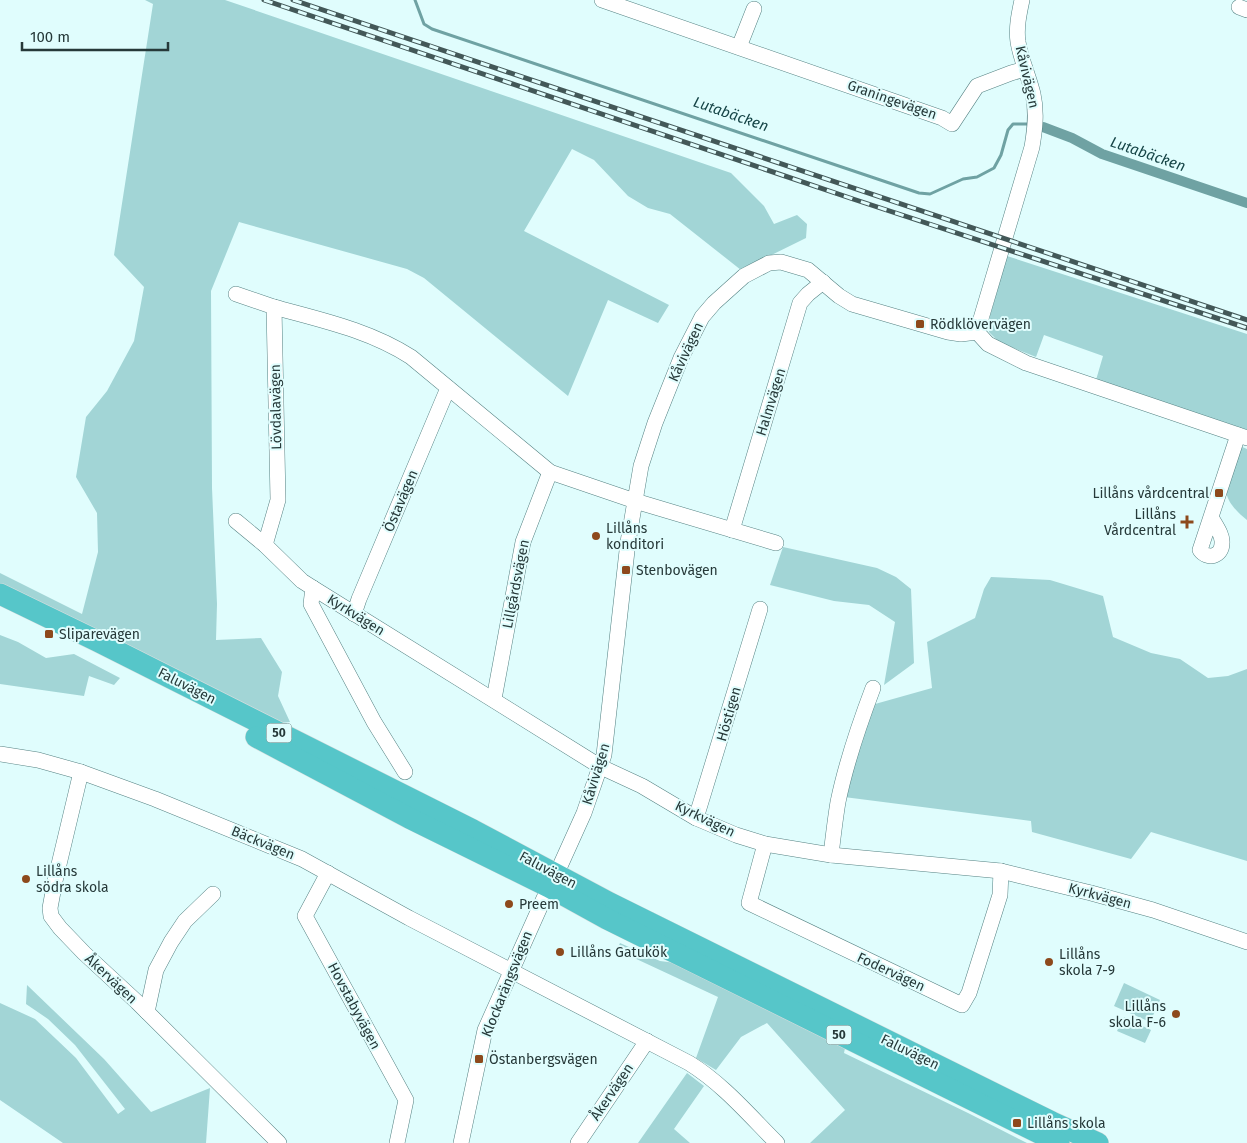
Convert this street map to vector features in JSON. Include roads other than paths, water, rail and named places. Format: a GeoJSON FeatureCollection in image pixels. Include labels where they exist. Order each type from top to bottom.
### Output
{"type":"FeatureCollection","features":[{"type":"Feature","properties":{"kind":"highway","name":"Faluvägen"},"geometry":{"type":"LineString","coordinates":[[0,594],[474,830],[552,881]]}},
{"type":"Feature","properties":{"kind":"highway","name":"Faluvägen"},"geometry":{"type":"LineString","coordinates":[[0,610],[189,703],[409,818],[552,881],[1059,1143]]}},
{"type":"Feature","properties":{"kind":"highway","name":"Faluvägen"},"geometry":{"type":"LineString","coordinates":[[616,915],[1098,1143]]}},
{"type":"Feature","properties":{"kind":"street","name":"Graningevägen"},"geometry":{"type":"LineString","coordinates":[[602,0],[942,118],[952,124],[978,86],[1025,69]]}},
{"type":"Feature","properties":{"kind":"street","name":"Kåvivägen"},"geometry":{"type":"LineString","coordinates":[[552,881],[584,812],[601,767],[608,734],[628,542],[641,466],[680,358],[697,325],[714,303],[744,276],[769,263],[781,262],[808,270],[838,296],[859,307],[948,332],[961,334],[977,332],[1032,147],[1035,129],[1033,94],[1018,42],[1018,20],[1022,0]]}},
{"type":"Feature","properties":{"kind":"street"},"geometry":{"type":"LineString","coordinates":[[740,47],[754,9]]}},
{"type":"Feature","properties":{"kind":"street","name":"Halmvägen"},"geometry":{"type":"LineString","coordinates":[[732,530],[800,304],[808,294],[823,282]]}},
{"type":"Feature","properties":{"kind":"street"},"geometry":{"type":"LineString","coordinates":[[236,294],[377,338],[411,357],[550,472],[635,502],[776,543]]}},
{"type":"Feature","properties":{"kind":"street","name":"Lövdalavägen"},"geometry":{"type":"LineString","coordinates":[[265,545],[278,500],[274,307]]}},
{"type":"Feature","properties":{"kind":"street"},"geometry":{"type":"LineString","coordinates":[[977,332],[988,344],[1026,363],[1242,436],[1211,517]]}},
{"type":"Feature","properties":{"kind":"street","name":"Östavägen"},"geometry":{"type":"LineString","coordinates":[[354,614],[448,388]]}},
{"type":"Feature","properties":{"kind":"street","name":"Lillgårdsvägen"},"geometry":{"type":"LineString","coordinates":[[494,699],[523,542],[550,472]]}},
{"type":"Feature","properties":{"kind":"street","name":"Kyrkvägen"},"geometry":{"type":"LineString","coordinates":[[236,521],[265,545],[302,581],[354,614],[601,767],[642,786],[696,818],[736,835],[765,844],[831,855],[1001,871],[1153,910],[1247,942]]}},
{"type":"Feature","properties":{"kind":"street"},"geometry":{"type":"LineString","coordinates":[[313,588],[311,604],[374,722],[405,772]]}},
{"type":"Feature","properties":{"kind":"street","name":"Höstigen"},"geometry":{"type":"LineString","coordinates":[[696,818],[760,609]]}},
{"type":"Feature","properties":{"kind":"street"},"geometry":{"type":"LineString","coordinates":[[831,855],[838,802],[857,731],[873,688]]}},
{"type":"Feature","properties":{"kind":"street","name":"Bäckvägen"},"geometry":{"type":"LineString","coordinates":[[0,754],[38,760],[81,772],[262,842],[302,859],[409,918],[511,970]]}},
{"type":"Feature","properties":{"kind":"street","name":"Åkervägen"},"geometry":{"type":"LineString","coordinates":[[81,772],[55,882],[50,908],[51,916],[84,953],[147,1012],[279,1143]]}},
{"type":"Feature","properties":{"kind":"street","name":"Fodervägen"},"geometry":{"type":"LineString","coordinates":[[765,844],[749,903],[962,1005],[969,993],[1000,896],[1001,871]]}},
{"type":"Feature","properties":{"kind":"street","name":"Hovstabyvägen"},"geometry":{"type":"LineString","coordinates":[[328,873],[306,916],[406,1100],[397,1143]]}},
{"type":"Feature","properties":{"kind":"street","name":"Klockarängsvägen"},"geometry":{"type":"LineString","coordinates":[[461,1143],[485,1030],[552,881]]}},
{"type":"Feature","properties":{"kind":"street"},"geometry":{"type":"LineString","coordinates":[[147,1012],[156,970],[185,921],[213,894]]}},
{"type":"Feature","properties":{"kind":"street"},"geometry":{"type":"LineString","coordinates":[[511,970],[700,1070],[726,1092],[777,1143]]}},
{"type":"Feature","properties":{"kind":"street","name":"Åkervägen"},"geometry":{"type":"LineString","coordinates":[[578,1143],[647,1042]]}},
{"type":"Feature","properties":{"kind":"waterway","name":"Lutabäcken"},"geometry":{"type":"LineString","coordinates":[[415,0],[424,24],[432,29],[919,193],[930,194],[963,179],[977,177],[994,168],[1001,155],[1008,130],[1013,124],[1027,124]]}},
{"type":"Feature","properties":{"kind":"waterway","name":"Lutabäcken"},"geometry":{"type":"LineString","coordinates":[[1043,127],[1072,138],[1102,154],[1247,203]]}},
{"type":"Feature","properties":{"kind":"railway"},"geometry":{"type":"LineString","coordinates":[[264,0],[853,199],[1247,328]]}},
{"type":"Feature","properties":{"kind":"railway"},"geometry":{"type":"LineString","coordinates":[[293,0],[1247,320]]}},
{"type":"Feature","properties":{"kind":"place","name":"Rödklövervägen"},"geometry":{"type":"Point","coordinates":[920,324]}},
{"type":"Feature","properties":{"kind":"place","name":"Lillåns vårdcentral"},"geometry":{"type":"Point","coordinates":[1219,493]}},
{"type":"Feature","properties":{"kind":"place","name":"Lillåns Vårdcentral"},"geometry":{"type":"Point","coordinates":[1187,522]}},
{"type":"Feature","properties":{"kind":"place","name":"Lillåns konditori"},"geometry":{"type":"Point","coordinates":[596,536]}},
{"type":"Feature","properties":{"kind":"place","name":"Stenbovägen"},"geometry":{"type":"Point","coordinates":[626,570]}},
{"type":"Feature","properties":{"kind":"place","name":"Sliparevägen"},"geometry":{"type":"Point","coordinates":[49,634]}},
{"type":"Feature","properties":{"kind":"place","name":"Lillåns södra skola"},"geometry":{"type":"Point","coordinates":[26,879]}},
{"type":"Feature","properties":{"kind":"place","name":"Preem"},"geometry":{"type":"Point","coordinates":[509,904]}},
{"type":"Feature","properties":{"kind":"place","name":"Lillåns Gatukök"},"geometry":{"type":"Point","coordinates":[560,952]}},
{"type":"Feature","properties":{"kind":"place","name":"Lillåns skola 7-9"},"geometry":{"type":"Point","coordinates":[1049,962]}},
{"type":"Feature","properties":{"kind":"place","name":"Lillåns skola F-6"},"geometry":{"type":"Point","coordinates":[1176,1014]}},
{"type":"Feature","properties":{"kind":"place","name":"Östanbergsvägen"},"geometry":{"type":"Point","coordinates":[479,1059]}},
{"type":"Feature","properties":{"kind":"place","name":"Lillåns skola"},"geometry":{"type":"Point","coordinates":[1017,1123]}}]}
